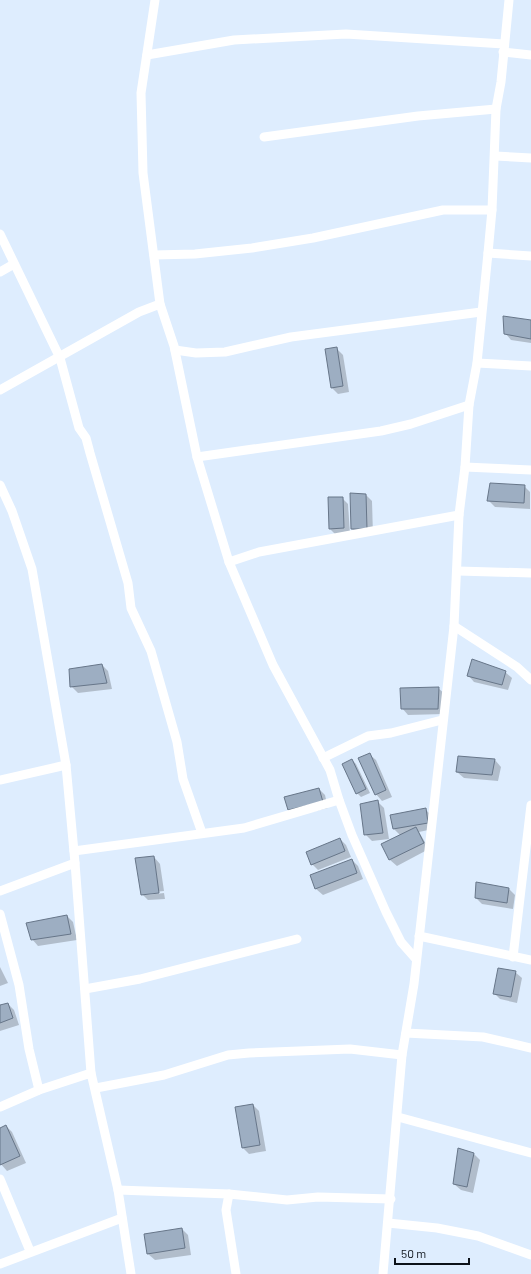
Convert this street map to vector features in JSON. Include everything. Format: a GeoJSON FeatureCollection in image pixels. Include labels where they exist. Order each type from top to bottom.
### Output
{"type":"FeatureCollection","features":[{"type":"Feature","properties":{"kind":"street"},"geometry":{"type":"LineString","coordinates":[[155,0],[141,94],[143,157],[160,304],[175,350],[197,456],[229,562],[273,665],[330,770],[338,800],[352,836],[386,912],[401,942],[416,959]]}},
{"type":"Feature","properties":{"kind":"street"},"geometry":{"type":"LineString","coordinates":[[383,1274],[391,1200],[402,1054],[419,936],[432,827],[442,720],[454,626],[458,571],[459,515],[465,467],[469,405],[477,363],[488,253],[495,156],[496,109],[501,82],[508,0]]}},
{"type":"Feature","properties":{"kind":"street"},"geometry":{"type":"LineString","coordinates":[[147,55],[234,40],[346,34],[504,48],[531,55]]}},
{"type":"Feature","properties":{"kind":"street"},"geometry":{"type":"LineString","coordinates":[[264,137],[418,116],[496,109]]}},
{"type":"Feature","properties":{"kind":"street"},"geometry":{"type":"LineString","coordinates":[[495,156],[531,158]]}},
{"type":"Feature","properties":{"kind":"street"},"geometry":{"type":"LineString","coordinates":[[154,255],[195,254],[252,248],[313,238],[443,210],[492,210]]}},
{"type":"Feature","properties":{"kind":"street"},"geometry":{"type":"LineString","coordinates":[[0,234],[60,358],[79,428],[86,438],[128,583],[131,608],[151,651],[177,742],[182,779],[202,833]]}},
{"type":"Feature","properties":{"kind":"street"},"geometry":{"type":"LineString","coordinates":[[488,253],[531,256]]}},
{"type":"Feature","properties":{"kind":"street"},"geometry":{"type":"LineString","coordinates":[[0,272],[14,264]]}},
{"type":"Feature","properties":{"kind":"street"},"geometry":{"type":"LineString","coordinates":[[0,390],[60,358],[139,312],[160,304]]}},
{"type":"Feature","properties":{"kind":"street"},"geometry":{"type":"LineString","coordinates":[[175,350],[196,354],[225,352],[291,337],[481,312]]}},
{"type":"Feature","properties":{"kind":"street"},"geometry":{"type":"LineString","coordinates":[[477,363],[531,366]]}},
{"type":"Feature","properties":{"kind":"street"},"geometry":{"type":"LineString","coordinates":[[197,456],[381,431],[411,424],[469,405]]}},
{"type":"Feature","properties":{"kind":"street"},"geometry":{"type":"LineString","coordinates":[[465,467],[531,470]]}},
{"type":"Feature","properties":{"kind":"street"},"geometry":{"type":"LineString","coordinates":[[0,485],[12,511],[32,569],[66,765],[91,1073],[96,1088],[118,1190],[131,1274]]}},
{"type":"Feature","properties":{"kind":"street"},"geometry":{"type":"LineString","coordinates":[[229,562],[266,551],[459,515]]}},
{"type":"Feature","properties":{"kind":"street"},"geometry":{"type":"LineString","coordinates":[[458,571],[531,573]]}},
{"type":"Feature","properties":{"kind":"street"},"geometry":{"type":"LineString","coordinates":[[454,626],[517,667],[531,680]]}},
{"type":"Feature","properties":{"kind":"street"},"geometry":{"type":"LineString","coordinates":[[323,758],[368,736],[391,733],[442,720]]}},
{"type":"Feature","properties":{"kind":"street"},"geometry":{"type":"LineString","coordinates":[[0,780],[66,765]]}},
{"type":"Feature","properties":{"kind":"street"},"geometry":{"type":"LineString","coordinates":[[74,852],[244,828],[338,800]]}},
{"type":"Feature","properties":{"kind":"street"},"geometry":{"type":"LineString","coordinates":[[513,957],[531,805]]}},
{"type":"Feature","properties":{"kind":"street"},"geometry":{"type":"LineString","coordinates":[[0,891],[75,863]]}},
{"type":"Feature","properties":{"kind":"street"},"geometry":{"type":"LineString","coordinates":[[0,914],[19,984],[29,1048],[39,1090]]}},
{"type":"Feature","properties":{"kind":"street"},"geometry":{"type":"LineString","coordinates":[[419,936],[531,960]]}},
{"type":"Feature","properties":{"kind":"street"},"geometry":{"type":"LineString","coordinates":[[85,989],[140,978],[297,939]]}},
{"type":"Feature","properties":{"kind":"street"},"geometry":{"type":"LineString","coordinates":[[406,1033],[483,1037],[531,1048]]}},
{"type":"Feature","properties":{"kind":"street"},"geometry":{"type":"LineString","coordinates":[[96,1088],[164,1075],[228,1055],[249,1052],[350,1049],[402,1054]]}},
{"type":"Feature","properties":{"kind":"street"},"geometry":{"type":"LineString","coordinates":[[0,1107],[39,1090],[91,1073]]}},
{"type":"Feature","properties":{"kind":"street"},"geometry":{"type":"LineString","coordinates":[[398,1117],[531,1154]]}},
{"type":"Feature","properties":{"kind":"street"},"geometry":{"type":"LineString","coordinates":[[0,1179],[30,1251]]}},
{"type":"Feature","properties":{"kind":"street"},"geometry":{"type":"LineString","coordinates":[[118,1190],[229,1194],[287,1200],[318,1197],[391,1200]]}},
{"type":"Feature","properties":{"kind":"street"},"geometry":{"type":"LineString","coordinates":[[229,1194],[226,1210],[236,1274]]}},
{"type":"Feature","properties":{"kind":"street"},"geometry":{"type":"LineString","coordinates":[[0,1264],[30,1251],[122,1218]]}},
{"type":"Feature","properties":{"kind":"street"},"geometry":{"type":"LineString","coordinates":[[388,1223],[438,1228],[478,1236],[531,1255]]}},
{"type":"Feature","properties":{"kind":"building"},"geometry":{"type":"Polygon","coordinates":[[[503,316],[531,320],[531,339],[504,334],[503,316]]]}},
{"type":"Feature","properties":{"kind":"building"},"geometry":{"type":"Polygon","coordinates":[[[337,347],[343,386],[331,388],[325,349],[337,347]]]}},
{"type":"Feature","properties":{"kind":"building"},"geometry":{"type":"Polygon","coordinates":[[[490,483],[525,485],[524,503],[487,501],[490,483]]]}},
{"type":"Feature","properties":{"kind":"building"},"geometry":{"type":"Polygon","coordinates":[[[350,493],[366,494],[367,529],[351,529],[350,493]]]}},
{"type":"Feature","properties":{"kind":"building"},"geometry":{"type":"Polygon","coordinates":[[[328,497],[343,497],[344,528],[329,529],[328,497]]]}},
{"type":"Feature","properties":{"kind":"building"},"geometry":{"type":"Polygon","coordinates":[[[472,659],[506,671],[502,685],[467,676],[472,659]]]}},
{"type":"Feature","properties":{"kind":"building"},"geometry":{"type":"Polygon","coordinates":[[[102,664],[107,683],[70,687],[69,669],[102,664]]]}},
{"type":"Feature","properties":{"kind":"building"},"geometry":{"type":"Polygon","coordinates":[[[439,687],[438,709],[401,709],[400,688],[439,687]]]}},
{"type":"Feature","properties":{"kind":"building"},"geometry":{"type":"Polygon","coordinates":[[[370,753],[386,790],[375,795],[358,758],[370,753]]]}},
{"type":"Feature","properties":{"kind":"building"},"geometry":{"type":"Polygon","coordinates":[[[458,756],[495,759],[492,775],[456,772],[458,756]]]}},
{"type":"Feature","properties":{"kind":"building"},"geometry":{"type":"Polygon","coordinates":[[[352,759],[366,789],[356,794],[342,764],[352,759]]]}},
{"type":"Feature","properties":{"kind":"building"},"geometry":{"type":"Polygon","coordinates":[[[319,788],[323,802],[288,810],[284,797],[319,788]]]}},
{"type":"Feature","properties":{"kind":"building"},"geometry":{"type":"Polygon","coordinates":[[[378,800],[383,833],[364,835],[360,804],[378,800]]]}},
{"type":"Feature","properties":{"kind":"building"},"geometry":{"type":"Polygon","coordinates":[[[426,808],[428,823],[393,829],[390,815],[426,808]]]}},
{"type":"Feature","properties":{"kind":"building"},"geometry":{"type":"Polygon","coordinates":[[[416,827],[424,843],[389,860],[381,844],[416,827]]]}},
{"type":"Feature","properties":{"kind":"building"},"geometry":{"type":"Polygon","coordinates":[[[340,838],[345,851],[311,865],[306,852],[340,838]]]}},
{"type":"Feature","properties":{"kind":"building"},"geometry":{"type":"Polygon","coordinates":[[[154,856],[159,893],[141,895],[135,858],[154,856]]]}},
{"type":"Feature","properties":{"kind":"building"},"geometry":{"type":"Polygon","coordinates":[[[352,859],[357,873],[315,889],[310,875],[352,859]]]}},
{"type":"Feature","properties":{"kind":"building"},"geometry":{"type":"Polygon","coordinates":[[[476,882],[509,888],[507,903],[475,898],[476,882]]]}},
{"type":"Feature","properties":{"kind":"building"},"geometry":{"type":"Polygon","coordinates":[[[67,915],[71,934],[31,940],[26,923],[67,915]]]}},
{"type":"Feature","properties":{"kind":"building"},"geometry":{"type":"Polygon","coordinates":[[[498,968],[516,971],[511,997],[493,994],[498,968]]]}},
{"type":"Feature","properties":{"kind":"building"},"geometry":{"type":"Polygon","coordinates":[[[8,1003],[13,1018],[0,1023],[0,1005],[8,1003]]]}},
{"type":"Feature","properties":{"kind":"building"},"geometry":{"type":"Polygon","coordinates":[[[253,1104],[260,1145],[242,1148],[235,1107],[253,1104]]]}},
{"type":"Feature","properties":{"kind":"building"},"geometry":{"type":"Polygon","coordinates":[[[6,1125],[20,1156],[0,1165],[0,1128],[6,1125]]]}},
{"type":"Feature","properties":{"kind":"building"},"geometry":{"type":"Polygon","coordinates":[[[458,1148],[474,1153],[467,1187],[453,1184],[458,1148]]]}},
{"type":"Feature","properties":{"kind":"building"},"geometry":{"type":"Polygon","coordinates":[[[182,1228],[185,1248],[147,1254],[144,1234],[182,1228]]]}}]}
